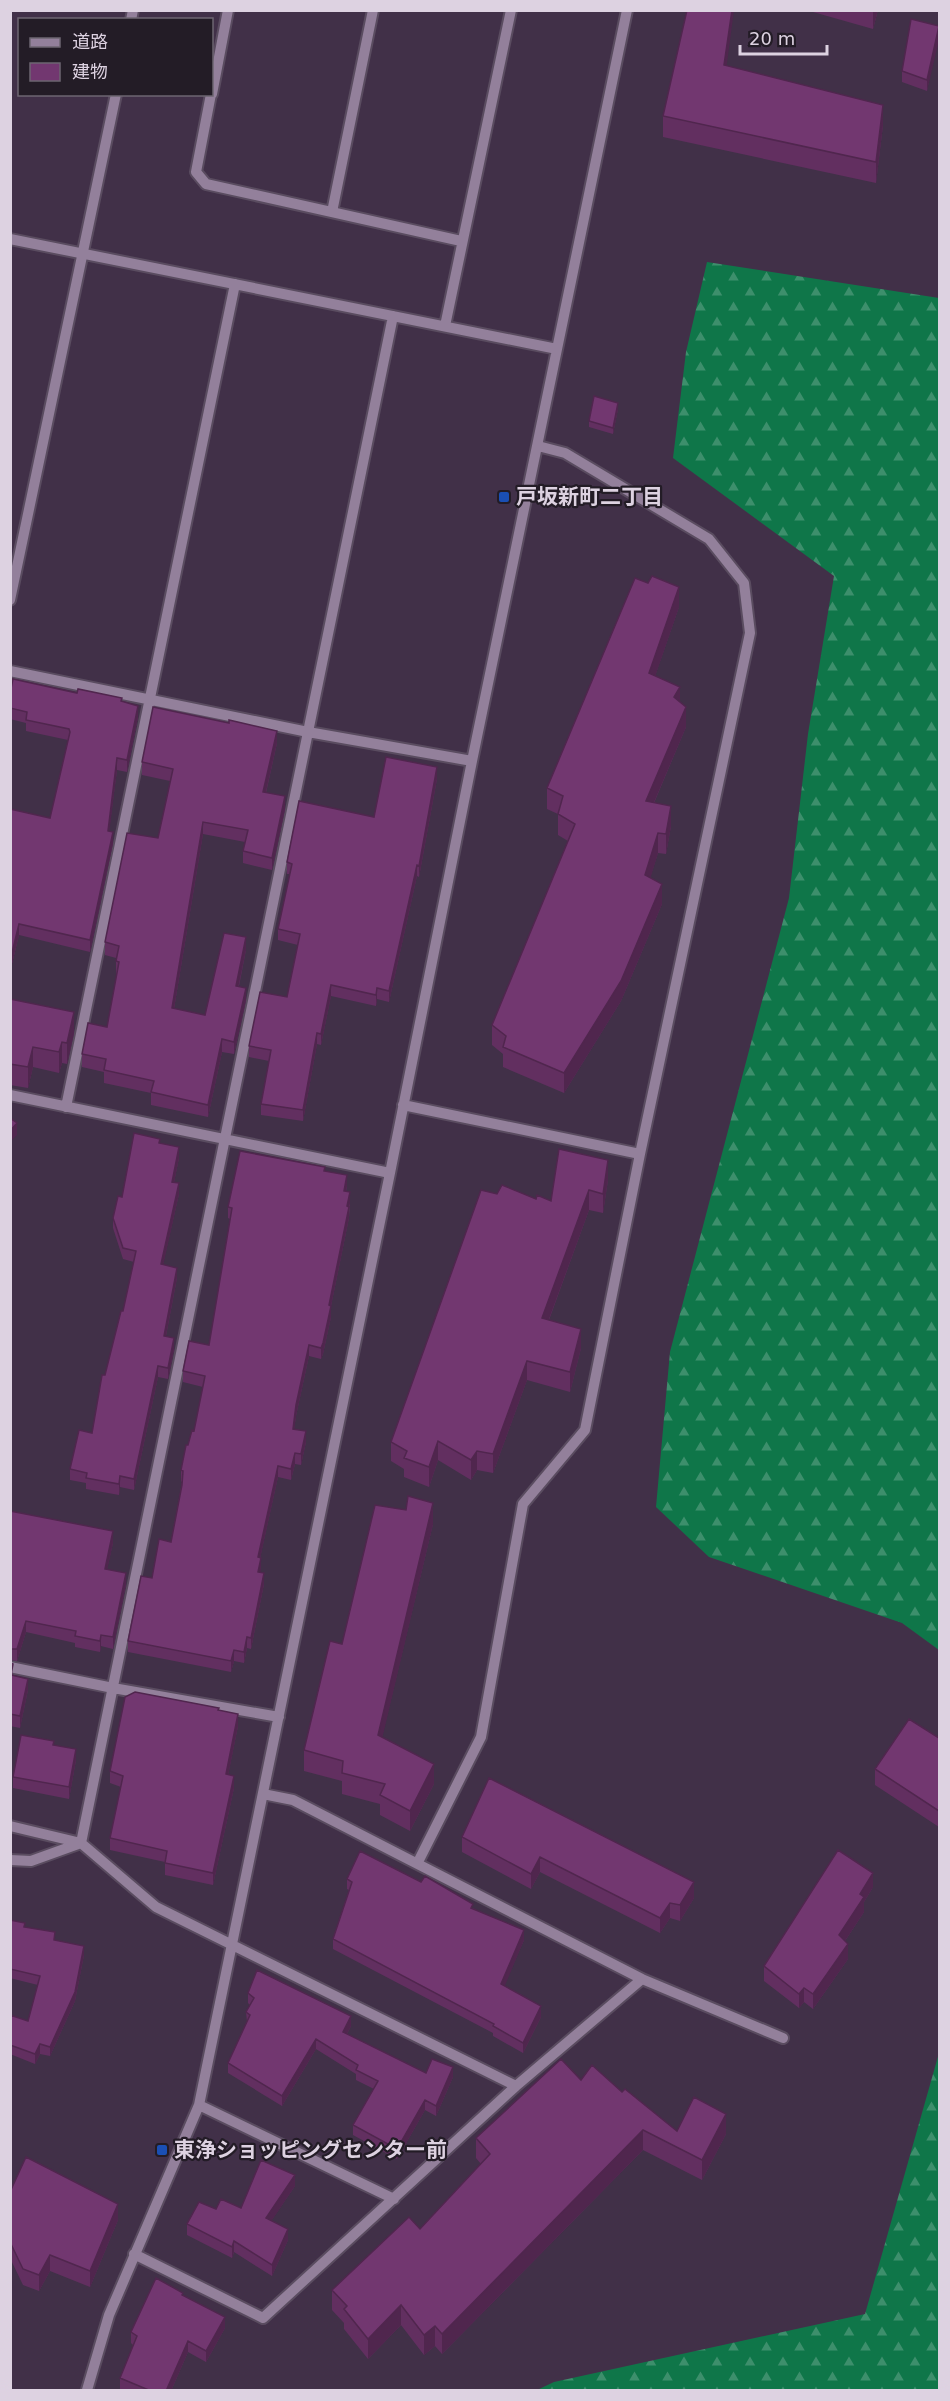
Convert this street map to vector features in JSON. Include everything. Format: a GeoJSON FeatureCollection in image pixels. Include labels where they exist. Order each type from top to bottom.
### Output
{"type":"FeatureCollection","features":[{"type":"Feature","properties":{"kind":"street"},"geometry":{"type":"LineString","coordinates":[[213,84],[228,10]]}},
{"type":"Feature","properties":{"kind":"street"},"geometry":{"type":"LineString","coordinates":[[332,212],[373,10]]}},
{"type":"Feature","properties":{"kind":"street"},"geometry":{"type":"LineString","coordinates":[[445,326],[511,10]]}},
{"type":"Feature","properties":{"kind":"street"},"geometry":{"type":"LineString","coordinates":[[87,2391],[109,2315],[199,2104],[627,10]]}},
{"type":"Feature","properties":{"kind":"street"},"geometry":{"type":"LineString","coordinates":[[10,600],[116,96]]}},
{"type":"Feature","properties":{"kind":"street"},"geometry":{"type":"LineString","coordinates":[[211,96],[196,172],[206,184],[461,241]]}},
{"type":"Feature","properties":{"kind":"street"},"geometry":{"type":"LineString","coordinates":[[10,239],[557,349]]}},
{"type":"Feature","properties":{"kind":"street"},"geometry":{"type":"LineString","coordinates":[[66,1107],[236,284]]}},
{"type":"Feature","properties":{"kind":"street"},"geometry":{"type":"LineString","coordinates":[[81,1843],[393,316]]}},
{"type":"Feature","properties":{"kind":"street"},"geometry":{"type":"LineString","coordinates":[[418,1862],[481,1737],[523,1503],[585,1430],[639,1154],[750,633],[744,583],[709,539],[565,453],[538,446]]}},
{"type":"Feature","properties":{"kind":"street"},"geometry":{"type":"LineString","coordinates":[[10,671],[308,732],[472,761]]}},
{"type":"Feature","properties":{"kind":"street"},"geometry":{"type":"LineString","coordinates":[[10,1095],[390,1173]]}},
{"type":"Feature","properties":{"kind":"street"},"geometry":{"type":"LineString","coordinates":[[403,1105],[639,1154]]}},
{"type":"Feature","properties":{"kind":"street"},"geometry":{"type":"LineString","coordinates":[[10,1666],[113,1688],[279,1717]]}},
{"type":"Feature","properties":{"kind":"street"},"geometry":{"type":"LineString","coordinates":[[263,1794],[293,1800],[642,1978],[783,2038]]}},
{"type":"Feature","properties":{"kind":"street"},"geometry":{"type":"LineString","coordinates":[[10,1826],[81,1843],[156,1907],[230,1946],[516,2086]]}},
{"type":"Feature","properties":{"kind":"street"},"geometry":{"type":"LineString","coordinates":[[10,1860],[31,1861],[81,1843]]}},
{"type":"Feature","properties":{"kind":"street"},"geometry":{"type":"LineString","coordinates":[[134,2254],[263,2318],[516,2086],[642,1978]]}},
{"type":"Feature","properties":{"kind":"street"},"geometry":{"type":"LineString","coordinates":[[199,2104],[394,2199]]}},
{"type":"Feature","properties":{"kind":"green space"},"geometry":{"type":"Polygon","coordinates":[[[707,262],[939,298],[939,1650],[902,1623],[709,1557],[656,1507],[670,1352],[789,898],[808,734],[834,576],[673,458],[686,352],[707,262]]]}},
{"type":"Feature","properties":{"kind":"green space"},"geometry":{"type":"Polygon","coordinates":[[[939,2053],[939,2390],[537,2390],[554,2382],[865,2314],[939,2053]]]}},
{"type":"Feature","properties":{"kind":"building"},"geometry":{"type":"Polygon","coordinates":[[[687,10],[732,10],[724,65],[883,105],[876,162],[663,116],[687,10]]]}},
{"type":"Feature","properties":{"kind":"building"},"geometry":{"type":"Polygon","coordinates":[[[911,19],[939,26],[927,80],[902,71],[911,19]]]}},
{"type":"Feature","properties":{"kind":"building"},"geometry":{"type":"Polygon","coordinates":[[[594,396],[618,403],[613,428],[589,421],[594,396]]]}},
{"type":"Feature","properties":{"kind":"building"},"geometry":{"type":"Polygon","coordinates":[[[652,576],[679,587],[649,673],[680,687],[674,697],[686,707],[646,801],[671,806],[666,834],[658,833],[645,875],[662,884],[621,981],[564,1073],[503,1047],[506,1036],[492,1025],[575,824],[558,814],[563,796],[547,788],[635,578],[648,583],[652,576]]]}},
{"type":"Feature","properties":{"kind":"building"},"geometry":{"type":"Polygon","coordinates":[[[13,679],[77,693],[78,689],[122,698],[121,701],[138,706],[127,760],[117,758],[108,831],[113,832],[90,940],[19,924],[10,961],[10,809],[50,818],[70,732],[69,729],[26,720],[27,712],[10,708],[13,679]]]}},
{"type":"Feature","properties":{"kind":"building"},"geometry":{"type":"Polygon","coordinates":[[[153,707],[277,731],[263,792],[285,796],[272,858],[243,851],[248,830],[203,822],[172,1008],[205,1015],[224,933],[246,937],[236,986],[246,988],[234,1042],[222,1039],[208,1105],[151,1092],[154,1081],[104,1070],[106,1059],[82,1054],[88,1023],[107,1027],[119,962],[116,961],[119,946],[105,942],[127,833],[158,838],[173,769],[142,762],[153,707]]]}},
{"type":"Feature","properties":{"kind":"building"},"geometry":{"type":"Polygon","coordinates":[[[386,757],[437,767],[419,866],[417,865],[389,991],[377,988],[376,995],[331,985],[321,1034],[317,1033],[303,1110],[261,1104],[271,1050],[249,1046],[260,992],[287,997],[300,934],[278,929],[292,864],[287,862],[299,801],[374,817],[386,757]]]}},
{"type":"Feature","properties":{"kind":"building"},"geometry":{"type":"Polygon","coordinates":[[[10,999],[74,1012],[67,1043],[62,1042],[59,1052],[33,1047],[28,1067],[10,1064],[10,999]]]}},
{"type":"Feature","properties":{"kind":"building"},"geometry":{"type":"Polygon","coordinates":[[[10,1118],[17,1123],[10,1131],[10,1118]]]}},
{"type":"Feature","properties":{"kind":"building"},"geometry":{"type":"Polygon","coordinates":[[[134,1133],[160,1139],[159,1143],[179,1147],[172,1182],[179,1183],[161,1264],[177,1268],[164,1336],[174,1338],[168,1368],[158,1366],[134,1479],[120,1476],[119,1484],[86,1478],[87,1473],[70,1469],[79,1430],[92,1433],[102,1375],[105,1375],[121,1311],[123,1311],[136,1251],[123,1248],[113,1218],[118,1196],[122,1197],[134,1133]]]}},
{"type":"Feature","properties":{"kind":"building"},"geometry":{"type":"Polygon","coordinates":[[[559,1149],[608,1160],[603,1194],[589,1190],[542,1318],[581,1329],[570,1372],[527,1361],[493,1454],[477,1451],[471,1460],[438,1441],[429,1467],[404,1458],[407,1451],[391,1442],[481,1190],[497,1194],[502,1185],[536,1199],[537,1195],[551,1201],[559,1149]]]}},
{"type":"Feature","properties":{"kind":"building"},"geometry":{"type":"Polygon","coordinates":[[[240,1151],[325,1167],[324,1171],[347,1175],[344,1191],[350,1192],[323,1343],[321,1348],[309,1345],[296,1405],[293,1429],[306,1431],[301,1454],[295,1453],[291,1469],[278,1466],[258,1557],[261,1558],[258,1572],[264,1573],[251,1638],[247,1637],[244,1652],[234,1650],[231,1661],[128,1641],[141,1576],[152,1578],[159,1539],[171,1542],[182,1485],[183,1471],[181,1470],[186,1445],[188,1445],[192,1430],[194,1431],[205,1376],[183,1371],[189,1341],[209,1345],[232,1208],[228,1207],[240,1151]]]}},
{"type":"Feature","properties":{"kind":"building"},"geometry":{"type":"Polygon","coordinates":[[[408,1496],[433,1503],[378,1735],[434,1764],[410,1811],[380,1795],[385,1784],[342,1773],[343,1761],[304,1750],[330,1641],[342,1644],[375,1505],[406,1510],[408,1496]]]}},
{"type":"Feature","properties":{"kind":"building"},"geometry":{"type":"Polygon","coordinates":[[[10,1511],[113,1531],[105,1569],[126,1573],[113,1637],[101,1635],[100,1641],[75,1636],[76,1631],[26,1621],[17,1649],[10,1649],[10,1511]]]}},
{"type":"Feature","properties":{"kind":"building"},"geometry":{"type":"Polygon","coordinates":[[[10,1663],[13,1664],[11,1675],[28,1679],[20,1716],[10,1714],[10,1663]]]}},
{"type":"Feature","properties":{"kind":"building"},"geometry":{"type":"Polygon","coordinates":[[[135,1692],[219,1708],[218,1710],[238,1714],[226,1774],[234,1776],[213,1873],[165,1863],[167,1851],[110,1838],[123,1776],[110,1771],[125,1697],[135,1692]]]}},
{"type":"Feature","properties":{"kind":"building"},"geometry":{"type":"Polygon","coordinates":[[[909,1719],[939,1738],[939,1811],[875,1769],[909,1719]]]}},
{"type":"Feature","properties":{"kind":"building"},"geometry":{"type":"Polygon","coordinates":[[[21,1735],[54,1741],[53,1745],[76,1749],[69,1787],[13,1777],[21,1735]]]}},
{"type":"Feature","properties":{"kind":"building"},"geometry":{"type":"Polygon","coordinates":[[[489,1778],[694,1882],[680,1905],[670,1903],[660,1918],[540,1857],[531,1874],[462,1837],[489,1778]]]}},
{"type":"Feature","properties":{"kind":"building"},"geometry":{"type":"Polygon","coordinates":[[[838,1850],[873,1873],[860,1894],[864,1897],[839,1935],[848,1944],[813,1994],[804,1988],[799,1994],[764,1966],[838,1850]]]}},
{"type":"Feature","properties":{"kind":"building"},"geometry":{"type":"Polygon","coordinates":[[[360,1851],[421,1882],[425,1876],[473,1904],[471,1908],[524,1930],[501,1984],[541,2006],[523,2043],[493,2026],[494,2024],[333,1939],[352,1882],[347,1879],[360,1851]]]}},
{"type":"Feature","properties":{"kind":"building"},"geometry":{"type":"Polygon","coordinates":[[[10,1920],[25,1923],[24,1927],[55,1932],[54,1940],[84,1946],[75,1992],[50,2047],[40,2044],[35,2054],[10,2045],[10,2015],[28,2021],[40,1976],[10,1969],[10,1920]]]}},
{"type":"Feature","properties":{"kind":"building"},"geometry":{"type":"Polygon","coordinates":[[[257,1970],[351,2016],[343,2032],[426,2073],[432,2059],[453,2067],[436,2106],[425,2100],[397,2149],[353,2125],[378,2081],[356,2070],[358,2065],[316,2039],[282,2096],[228,2063],[250,2015],[246,2012],[254,1998],[248,1993],[257,1970]]]}},
{"type":"Feature","properties":{"kind":"building"},"geometry":{"type":"Polygon","coordinates":[[[561,2059],[581,2080],[592,2065],[622,2092],[625,2089],[677,2131],[694,2097],[726,2114],[702,2160],[643,2130],[442,2334],[435,2326],[424,2335],[401,2305],[368,2339],[344,2309],[347,2306],[332,2290],[409,2217],[420,2229],[490,2154],[476,2138],[561,2059]]]}},
{"type":"Feature","properties":{"kind":"building"},"geometry":{"type":"Polygon","coordinates":[[[26,2157],[118,2204],[90,2271],[50,2255],[39,2275],[23,2269],[10,2242],[10,2192],[26,2157]]]}},
{"type":"Feature","properties":{"kind":"building"},"geometry":{"type":"Polygon","coordinates":[[[261,2160],[295,2175],[266,2218],[288,2229],[272,2265],[234,2241],[232,2247],[187,2224],[199,2202],[216,2209],[221,2199],[241,2208],[261,2160]]]}},
{"type":"Feature","properties":{"kind":"building"},"geometry":{"type":"Polygon","coordinates":[[[156,2278],[183,2293],[182,2295],[225,2317],[206,2351],[188,2341],[166,2391],[151,2391],[120,2378],[137,2336],[131,2332],[156,2278]]]}},
{"type":"Feature","properties":{"kind":"place","name":"戸坂新町二丁目"},"geometry":{"type":"Point","coordinates":[504,497]}},
{"type":"Feature","properties":{"kind":"place","name":"東浄ショッピングセンター前"},"geometry":{"type":"Point","coordinates":[162,2150]}}]}
